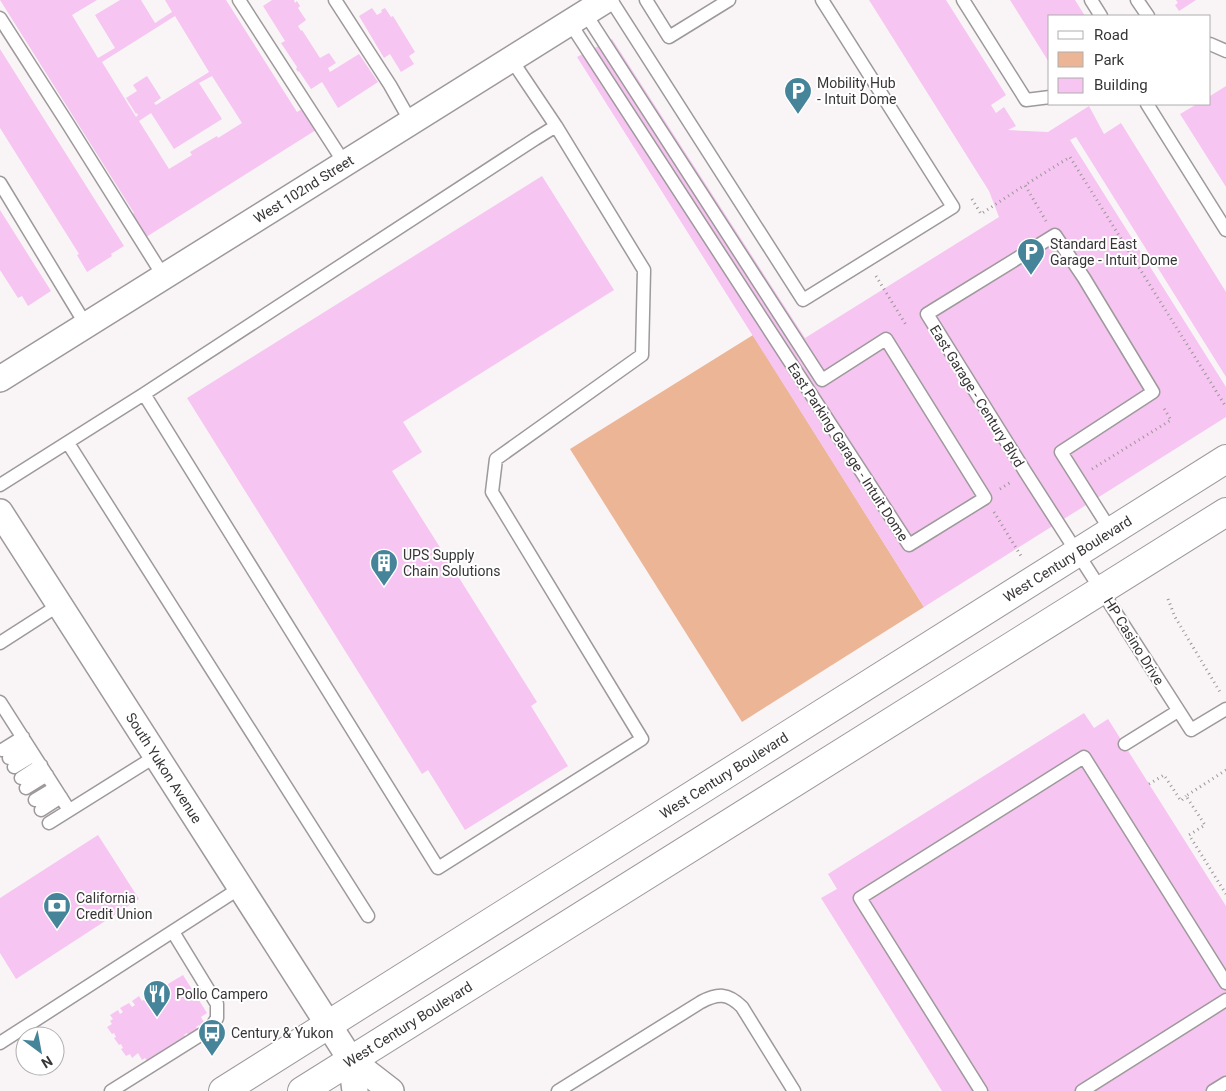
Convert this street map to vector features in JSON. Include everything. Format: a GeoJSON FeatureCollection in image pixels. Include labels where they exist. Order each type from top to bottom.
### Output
{"type":"FeatureCollection","features":[{"type":"Feature","properties":{"kind":"main road","name":"West Century Boulevard"},"geometry":{"type":"LineString","coordinates":[[223,1091],[1226,459]]}},
{"type":"Feature","properties":{"kind":"main road","name":"West Century Boulevard"},"geometry":{"type":"LineString","coordinates":[[302,1091],[1226,512]]}},
{"type":"Feature","properties":{"kind":"street","name":"West 102nd Street"},"geometry":{"type":"LineString","coordinates":[[0,379],[606,0]]}},
{"type":"Feature","properties":{"kind":"street","name":"South Yukon Avenue"},"geometry":{"type":"LineString","coordinates":[[0,512],[306,993],[329,1024],[351,1060]]}},
{"type":"Feature","properties":{"kind":"street"},"geometry":{"type":"LineString","coordinates":[[351,1060],[355,1091]]}},
{"type":"Feature","properties":{"kind":"street"},"geometry":{"type":"LineString","coordinates":[[351,1060],[390,1091]]}},
{"type":"Feature","properties":{"kind":"lane"},"geometry":{"type":"LineString","coordinates":[[239,0],[345,164]]}},
{"type":"Feature","properties":{"kind":"lane"},"geometry":{"type":"LineString","coordinates":[[335,0],[412,122]]}},
{"type":"Feature","properties":{"kind":"lane"},"geometry":{"type":"LineString","coordinates":[[611,0],[803,300],[953,207],[822,0]]}},
{"type":"Feature","properties":{"kind":"lane"},"geometry":{"type":"LineString","coordinates":[[646,0],[669,37],[729,0]]}},
{"type":"Feature","properties":{"kind":"lane"},"geometry":{"type":"LineString","coordinates":[[963,0],[1026,100],[1048,97]]}},
{"type":"Feature","properties":{"kind":"lane"},"geometry":{"type":"LineString","coordinates":[[1091,0],[1100,15]]}},
{"type":"Feature","properties":{"kind":"lane"},"geometry":{"type":"LineString","coordinates":[[1137,0],[1147,15]]}},
{"type":"Feature","properties":{"kind":"lane"},"geometry":{"type":"LineString","coordinates":[[0,18],[164,277]]}},
{"type":"Feature","properties":{"kind":"lane","name":"East Parking Garage - Intuit Dome"},"geometry":{"type":"LineString","coordinates":[[577,18],[822,380],[886,339]]}},
{"type":"Feature","properties":{"kind":"lane","name":"East Parking Garage - Intuit Dome"},"geometry":{"type":"LineString","coordinates":[[577,18],[909,545],[985,498]]}},
{"type":"Feature","properties":{"kind":"lane"},"geometry":{"type":"LineString","coordinates":[[1211,44],[1226,51]]}},
{"type":"Feature","properties":{"kind":"lane"},"geometry":{"type":"LineString","coordinates":[[144,394],[438,868],[642,739],[492,492],[496,459],[642,354],[644,270],[556,126],[511,59]]}},
{"type":"Feature","properties":{"kind":"lane"},"geometry":{"type":"LineString","coordinates":[[1149,105],[1226,230]]}},
{"type":"Feature","properties":{"kind":"lane"},"geometry":{"type":"LineString","coordinates":[[0,485],[144,394],[556,126]]}},
{"type":"Feature","properties":{"kind":"lane"},"geometry":{"type":"LineString","coordinates":[[0,183],[86,325]]}},
{"type":"Feature","properties":{"kind":"lane"},"geometry":{"type":"LineString","coordinates":[[1055,235],[1118,332],[1153,392],[1061,452],[1111,531]]}},
{"type":"Feature","properties":{"kind":"lane","name":"East Garage - Century Blvd"},"geometry":{"type":"LineString","coordinates":[[1055,235],[927,314],[1026,473],[1078,552]]}},
{"type":"Feature","properties":{"kind":"lane"},"geometry":{"type":"LineString","coordinates":[[886,339],[985,498]]}},
{"type":"Feature","properties":{"kind":"lane"},"geometry":{"type":"LineString","coordinates":[[68,443],[368,916]]}},
{"type":"Feature","properties":{"kind":"lane","name":"HP Casino Drive"},"geometry":{"type":"LineString","coordinates":[[1078,552],[1191,730],[1226,708]]}},
{"type":"Feature","properties":{"kind":"lane"},"geometry":{"type":"LineString","coordinates":[[0,643],[60,605]]}},
{"type":"Feature","properties":{"kind":"lane"},"geometry":{"type":"LineString","coordinates":[[1,704],[5,721],[35,756],[70,810]]}},
{"type":"Feature","properties":{"kind":"lane"},"geometry":{"type":"LineString","coordinates":[[1125,744],[1178,711]]}},
{"type":"Feature","properties":{"kind":"lane"},"geometry":{"type":"LineString","coordinates":[[35,756],[8,758],[35,756]]}},
{"type":"Feature","properties":{"kind":"lane"},"geometry":{"type":"LineString","coordinates":[[24,783],[35,756]]}},
{"type":"Feature","properties":{"kind":"lane"},"geometry":{"type":"LineString","coordinates":[[49,822],[156,756]]}},
{"type":"Feature","properties":{"kind":"lane"},"geometry":{"type":"LineString","coordinates":[[981,1091],[860,898],[1084,757],[1226,982]]}},
{"type":"Feature","properties":{"kind":"lane"},"geometry":{"type":"LineString","coordinates":[[38,805],[58,793]]}},
{"type":"Feature","properties":{"kind":"lane"},"geometry":{"type":"LineString","coordinates":[[0,1043],[240,888]]}},
{"type":"Feature","properties":{"kind":"lane"},"geometry":{"type":"LineString","coordinates":[[111,1091],[210,1029],[217,1018],[217,1004],[173,932]]}},
{"type":"Feature","properties":{"kind":"lane"},"geometry":{"type":"LineString","coordinates":[[558,1091],[701,1002],[711,997],[722,996],[734,998],[742,1007],[794,1091]]}},
{"type":"Feature","properties":{"kind":"lane"},"geometry":{"type":"LineString","coordinates":[[1082,1091],[1226,1000]]}},
{"type":"Feature","properties":{"kind":"lane"},"geometry":{"type":"LineString","coordinates":[[1213,1091],[1226,1083]]}},
{"type":"Feature","properties":{"kind":"path"},"geometry":{"type":"LineString","coordinates":[[970,197],[981,214],[1070,157],[1226,407]]}},
{"type":"Feature","properties":{"kind":"path"},"geometry":{"type":"LineString","coordinates":[[1025,185],[1055,235]]}},
{"type":"Feature","properties":{"kind":"path"},"geometry":{"type":"LineString","coordinates":[[866,261],[906,326]]}},
{"type":"Feature","properties":{"kind":"path"},"geometry":{"type":"LineString","coordinates":[[886,339],[927,314]]}},
{"type":"Feature","properties":{"kind":"path"},"geometry":{"type":"LineString","coordinates":[[1088,472],[1171,420],[1153,392]]}},
{"type":"Feature","properties":{"kind":"path"},"geometry":{"type":"LineString","coordinates":[[1021,556],[985,498],[1026,473]]}},
{"type":"Feature","properties":{"kind":"path"},"geometry":{"type":"LineString","coordinates":[[1168,599],[1179,624],[1222,694]]}},
{"type":"Feature","properties":{"kind":"path"},"geometry":{"type":"LineString","coordinates":[[1149,784],[1164,775],[1181,801],[1226,770]]}},
{"type":"Feature","properties":{"kind":"path"},"geometry":{"type":"LineString","coordinates":[[1186,796],[1204,825],[1189,835],[1226,894]]}},
{"type":"Feature","properties":{"kind":"green space"},"geometry":{"type":"Polygon","coordinates":[[[753,335],[924,607],[742,722],[570,449],[753,335]]]}},
{"type":"Feature","properties":{"kind":"building"},"geometry":{"type":"Polygon","coordinates":[[[0,0],[97,0],[72,15],[98,58],[115,48],[95,15],[120,0],[141,0],[155,23],[172,12],[165,0],[226,0],[297,112],[302,109],[316,130],[143,239],[129,216],[134,213],[0,0]],[[175,16],[102,62],[136,117],[137,113],[126,98],[137,91],[133,85],[147,76],[161,98],[154,103],[156,105],[209,72],[175,16]],[[212,76],[199,83],[222,119],[174,149],[151,113],[139,121],[169,169],[192,155],[190,152],[242,123],[212,76]]]}},
{"type":"Feature","properties":{"kind":"building"},"geometry":{"type":"Polygon","coordinates":[[[272,0],[294,0],[295,3],[297,1],[300,6],[298,8],[306,20],[298,26],[320,58],[329,53],[336,63],[328,68],[330,72],[359,54],[378,82],[338,108],[322,82],[311,89],[296,69],[297,67],[281,43],[285,41],[263,6],[272,0]]]}},
{"type":"Feature","properties":{"kind":"building","name":"Standard East Garage - Intuit Dome"},"geometry":{"type":"Polygon","coordinates":[[[869,0],[946,0],[1006,95],[991,105],[996,113],[1004,107],[1016,126],[1008,130],[1048,132],[1089,106],[1104,134],[1121,123],[1226,292],[1226,377],[1076,137],[1070,140],[1226,387],[1226,417],[924,607],[577,57],[612,39],[805,338],[999,217],[989,191],[869,0]]]}},
{"type":"Feature","properties":{"kind":"building"},"geometry":{"type":"Polygon","coordinates":[[[1010,0],[1075,0],[1084,15],[1048,15],[1048,61],[1010,0]]]}},
{"type":"Feature","properties":{"kind":"building"},"geometry":{"type":"Polygon","coordinates":[[[1176,0],[1196,0],[1179,11],[1175,5],[1178,3],[1176,0]]]}},
{"type":"Feature","properties":{"kind":"building"},"geometry":{"type":"Polygon","coordinates":[[[372,8],[377,15],[385,8],[391,17],[393,16],[415,52],[409,56],[414,64],[401,72],[390,54],[384,58],[359,16],[372,8]]]}},
{"type":"Feature","properties":{"kind":"building"},"geometry":{"type":"Polygon","coordinates":[[[0,49],[124,246],[87,272],[77,255],[79,254],[0,128],[0,49]]]}},
{"type":"Feature","properties":{"kind":"building"},"geometry":{"type":"Polygon","coordinates":[[[1226,86],[1226,187],[1180,114],[1195,105],[1211,105],[1211,95],[1226,86]]]}},
{"type":"Feature","properties":{"kind":"building","name":"UPS Supply Chain Solutions"},"geometry":{"type":"Polygon","coordinates":[[[542,176],[614,290],[403,422],[422,452],[392,471],[537,702],[531,706],[568,766],[465,830],[428,770],[422,774],[187,398],[542,176]]]}},
{"type":"Feature","properties":{"kind":"building"},"geometry":{"type":"Polygon","coordinates":[[[0,210],[51,291],[28,306],[22,296],[18,298],[0,270],[0,210]]]}},
{"type":"Feature","properties":{"kind":"building"},"geometry":{"type":"Polygon","coordinates":[[[1084,713],[1094,728],[1108,719],[1226,906],[1226,1091],[942,1091],[821,898],[837,889],[828,874],[1084,713]]]}},
{"type":"Feature","properties":{"kind":"building"},"geometry":{"type":"Polygon","coordinates":[[[98,835],[139,899],[16,979],[0,953],[0,898],[98,835]]]}},
{"type":"Feature","properties":{"kind":"building","name":"Pollo Campero"},"geometry":{"type":"Polygon","coordinates":[[[183,975],[207,1013],[201,1017],[206,1026],[201,1030],[199,1025],[196,1027],[199,1031],[190,1037],[187,1033],[184,1035],[187,1039],[147,1061],[145,1058],[142,1060],[138,1053],[132,1058],[130,1054],[126,1056],[121,1049],[123,1048],[121,1044],[119,1045],[114,1038],[116,1037],[114,1033],[112,1034],[107,1027],[112,1024],[110,1021],[113,1019],[110,1015],[118,1010],[120,1014],[123,1012],[120,1008],[129,1003],[132,1007],[135,1005],[132,1001],[139,996],[142,1001],[146,998],[144,996],[183,975]]]}},
{"type":"Feature","properties":{"kind":"place","name":"Mobility Hub - Intuit Dome"},"geometry":{"type":"Point","coordinates":[798,115]}},
{"type":"Feature","properties":{"kind":"place","name":"Standard East Garage - Intuit Dome"},"geometry":{"type":"Point","coordinates":[1031,276]}},
{"type":"Feature","properties":{"kind":"place","name":"UPS Supply Chain Solutions"},"geometry":{"type":"Point","coordinates":[384,587]}},
{"type":"Feature","properties":{"kind":"place","name":"California Credit Union"},"geometry":{"type":"Point","coordinates":[57,930]}},
{"type":"Feature","properties":{"kind":"place","name":"Pollo Campero"},"geometry":{"type":"Point","coordinates":[157,1018]}},
{"type":"Feature","properties":{"kind":"place","name":"Century & Yukon"},"geometry":{"type":"Point","coordinates":[212,1057]}}]}
